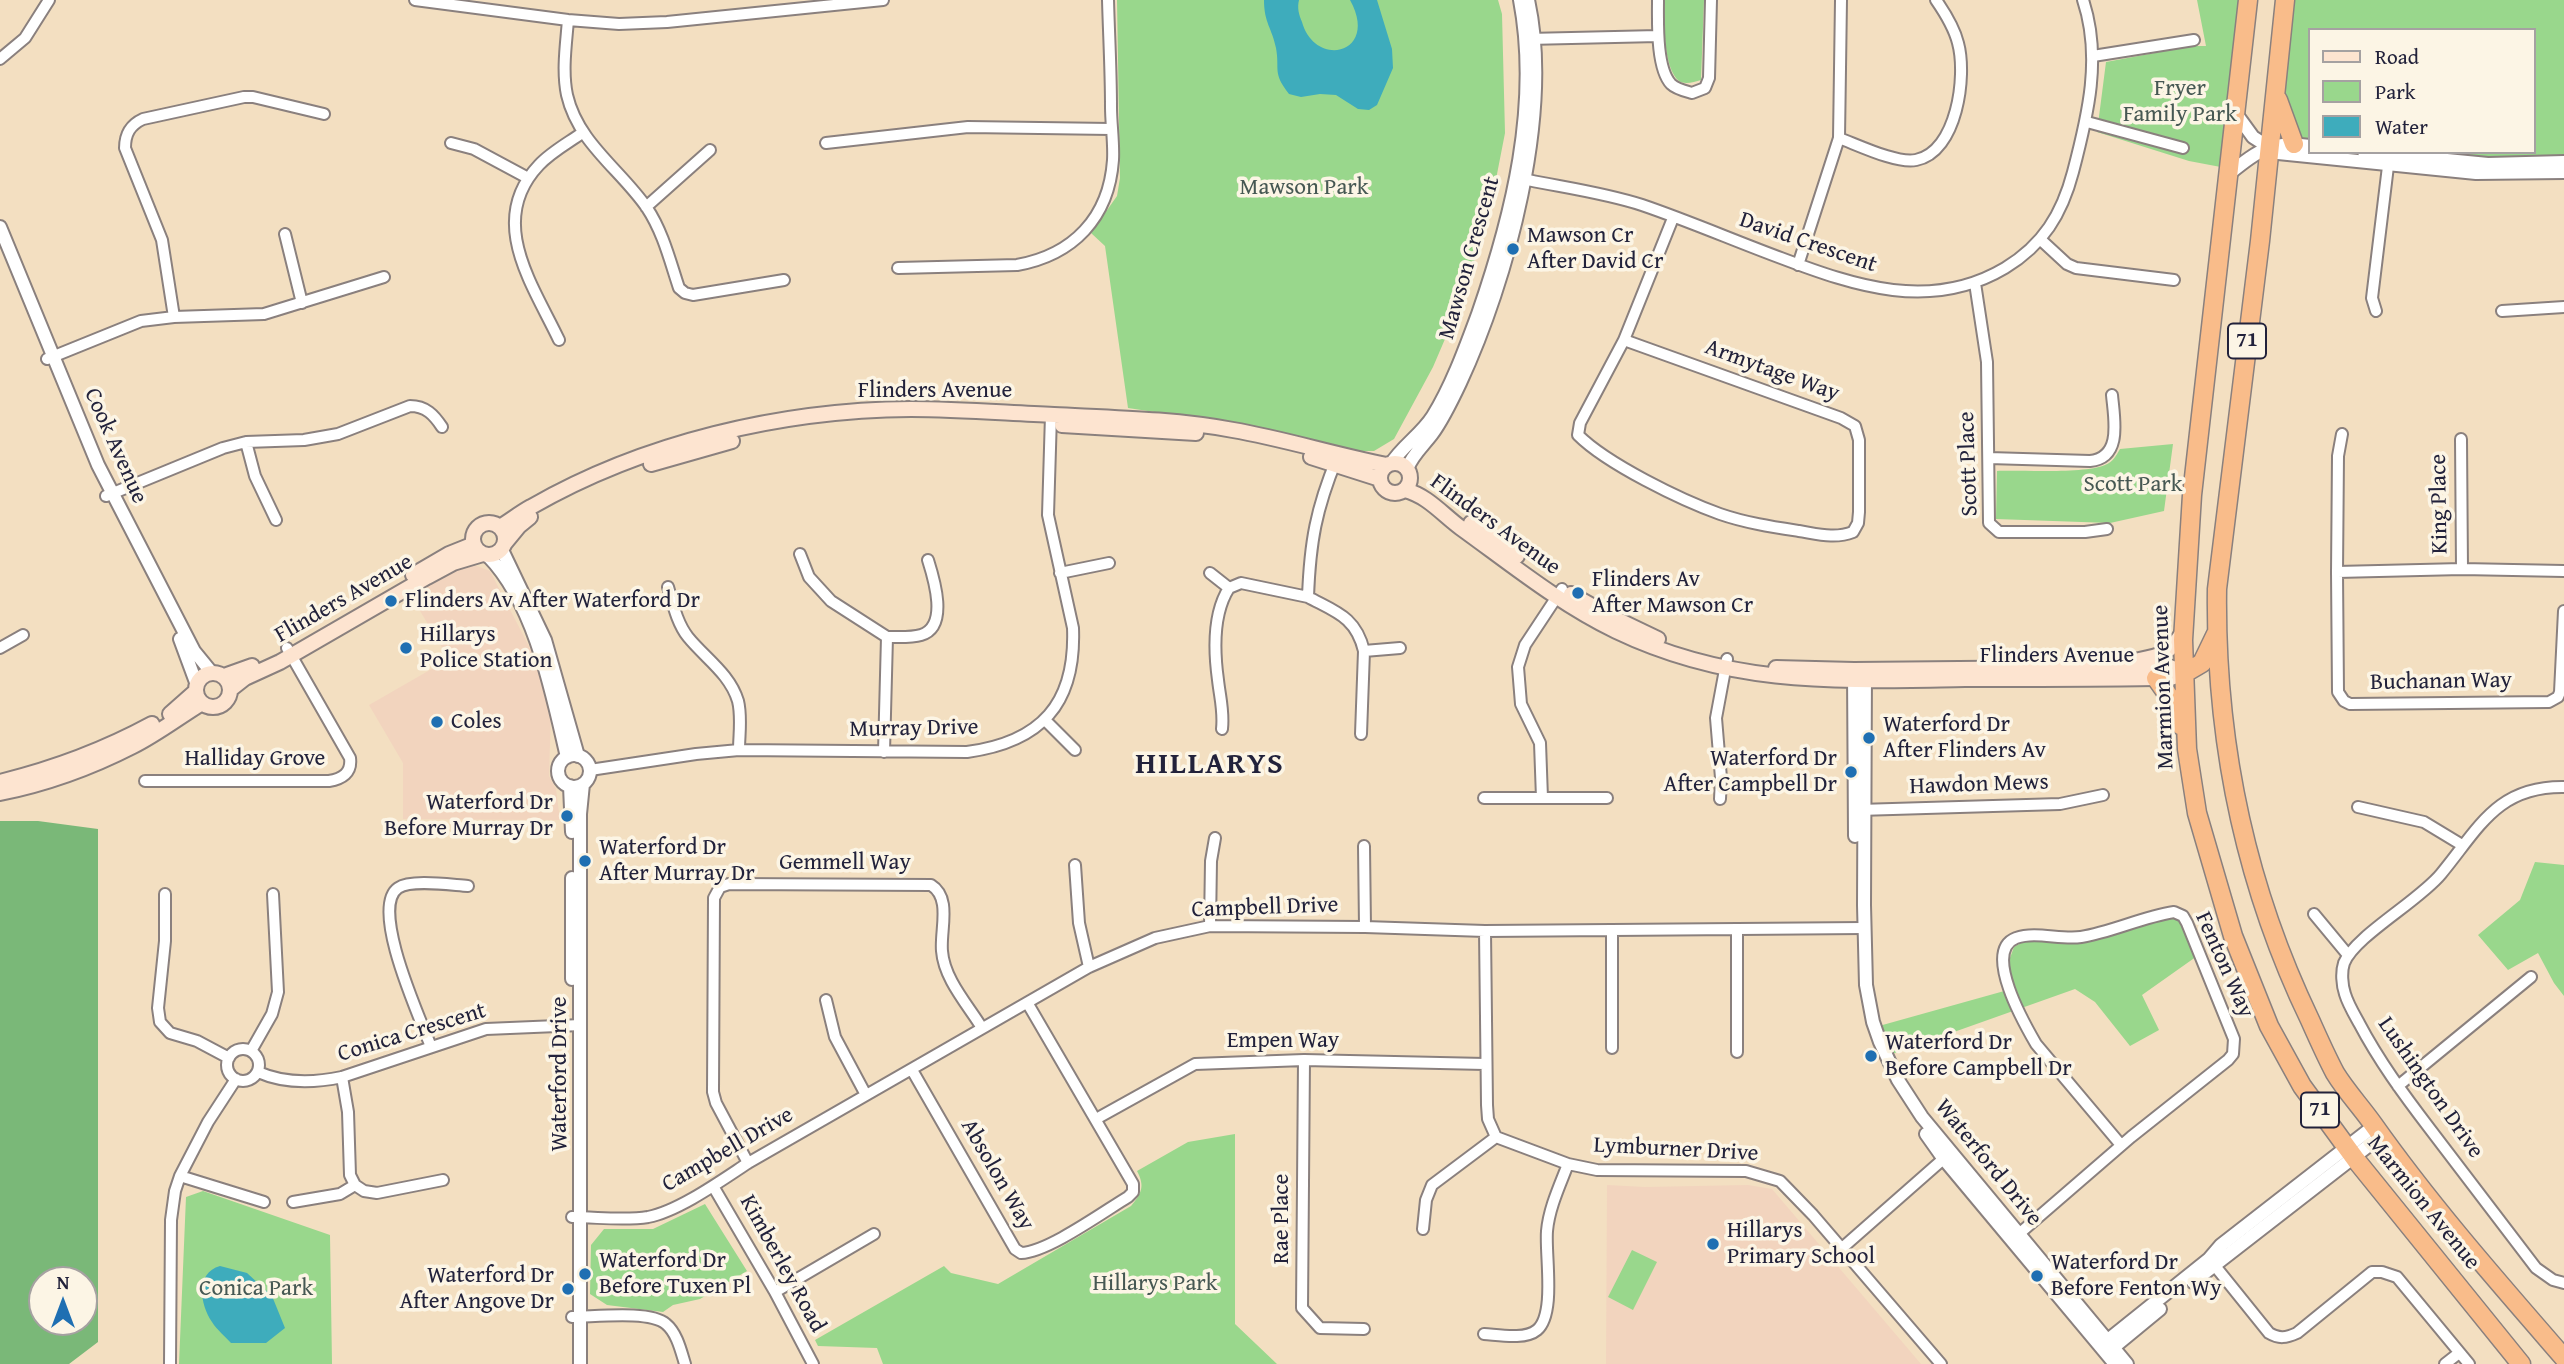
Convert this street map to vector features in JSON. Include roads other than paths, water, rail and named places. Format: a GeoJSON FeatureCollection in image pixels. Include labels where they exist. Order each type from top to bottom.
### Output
{"type":"FeatureCollection","features":[{"type":"Feature","properties":{"kind":"highway","name":"Marmion Avenue"},"geometry":{"type":"LineString","coordinates":[[2248,0],[2192,495],[2183,632],[2187,749],[2197,813],[2233,936],[2269,1026],[2302,1086],[2350,1152],[2521,1364]]}},
{"type":"Feature","properties":{"kind":"highway","name":"Marmion Avenue"},"geometry":{"type":"LineString","coordinates":[[2285,0],[2230,492],[2219,560],[2217,633],[2232,782],[2247,851],[2281,958],[2336,1073],[2409,1175],[2564,1359]]}},
{"type":"Feature","properties":{"kind":"highway"},"geometry":{"type":"LineString","coordinates":[[2276,93],[2302,145]]}},
{"type":"Feature","properties":{"kind":"highway"},"geometry":{"type":"LineString","coordinates":[[2185,673],[2202,663],[2217,633]]}},
{"type":"Feature","properties":{"kind":"highway"},"geometry":{"type":"LineString","coordinates":[[2185,673],[2202,677],[2221,692]]}},
{"type":"Feature","properties":{"kind":"highway"},"geometry":{"type":"LineString","coordinates":[[2156,678],[2174,707],[2187,749]]}},
{"type":"Feature","properties":{"kind":"main road","name":"Flinders Avenue"},"geometry":{"type":"LineString","coordinates":[[490,549],[474,534],[482,525],[491,523],[500,527],[540,502],[625,463],[703,438],[818,416],[885,410],[962,410],[1051,420]]}},
{"type":"Feature","properties":{"kind":"main road","name":"Flinders Avenue"},"geometry":{"type":"LineString","coordinates":[[222,679],[289,652],[432,563],[490,549],[525,521],[587,489],[649,464],[728,442],[787,430],[873,420],[930,418],[1188,423],[1245,432],[1337,460],[1380,479]]}},
{"type":"Feature","properties":{"kind":"main road","name":"Flinders Avenue"},"geometry":{"type":"LineString","coordinates":[[1337,460],[1389,465]]}},
{"type":"Feature","properties":{"kind":"main road"},"geometry":{"type":"LineString","coordinates":[[1400,464],[1407,479],[1399,493],[1390,493],[1383,487],[1380,479],[1381,472],[1389,465],[1400,464]]}},
{"type":"Feature","properties":{"kind":"main road","name":"Flinders Avenue"},"geometry":{"type":"LineString","coordinates":[[1407,479],[1559,593],[1657,639],[1726,664],[1860,675],[2171,678],[2185,673]]}},
{"type":"Feature","properties":{"kind":"main road"},"geometry":{"type":"LineString","coordinates":[[490,549],[505,536],[500,527]]}},
{"type":"Feature","properties":{"kind":"main road"},"geometry":{"type":"LineString","coordinates":[[2052,668],[2093,662],[2129,662],[2163,655],[2174,647],[2183,632]]}},
{"type":"Feature","properties":{"kind":"main road","name":"Flinders Avenue"},"geometry":{"type":"LineString","coordinates":[[1860,675],[2170,667],[2185,673]]}},
{"type":"Feature","properties":{"kind":"main road"},"geometry":{"type":"LineString","coordinates":[[0,793],[75,771],[133,746],[198,693],[202,677],[222,679],[229,698],[221,706],[210,707],[198,693]]}},
{"type":"Feature","properties":{"kind":"main road"},"geometry":{"type":"LineString","coordinates":[[0,782],[62,764],[131,736],[176,710],[198,693]]}},
{"type":"Feature","properties":{"kind":"street"},"geometry":{"type":"LineString","coordinates":[[0,58],[25,37],[50,0]]}},
{"type":"Feature","properties":{"kind":"street"},"geometry":{"type":"LineString","coordinates":[[415,0],[492,6],[568,20],[619,24],[667,22],[883,0]]}},
{"type":"Feature","properties":{"kind":"street"},"geometry":{"type":"LineString","coordinates":[[898,268],[1017,265],[1050,257],[1066,248],[1087,228],[1106,197],[1113,159],[1108,0]]}},
{"type":"Feature","properties":{"kind":"street","name":"Mawson Crescent"},"geometry":{"type":"LineString","coordinates":[[1520,0],[1529,39]]}},
{"type":"Feature","properties":{"kind":"street","name":"Mawson Crescent"},"geometry":{"type":"LineString","coordinates":[[1407,479],[1470,361],[1508,247],[1521,178],[1529,39],[1528,0]]}},
{"type":"Feature","properties":{"kind":"street"},"geometry":{"type":"LineString","coordinates":[[1658,0],[1658,36],[1664,66],[1671,84],[1692,93],[1705,88],[1709,78],[1711,0]]}},
{"type":"Feature","properties":{"kind":"street"},"geometry":{"type":"LineString","coordinates":[[1798,265],[1839,138],[1841,0]]}},
{"type":"Feature","properties":{"kind":"street"},"geometry":{"type":"LineString","coordinates":[[1839,138],[1905,160],[1926,156],[1941,145],[1954,117],[1962,77],[1958,42],[1952,26],[1936,0]]}},
{"type":"Feature","properties":{"kind":"street","name":"David Crescent"},"geometry":{"type":"LineString","coordinates":[[1521,178],[1642,205],[1845,281],[1895,291],[1926,291],[1975,283],[2019,259],[2041,240],[2067,196],[2087,122],[2093,57],[2091,30],[2083,0]]}},
{"type":"Feature","properties":{"kind":"street"},"geometry":{"type":"LineString","coordinates":[[568,20],[566,84],[572,111],[582,133],[646,206],[661,236],[679,288],[693,295],[784,280]]}},
{"type":"Feature","properties":{"kind":"street"},"geometry":{"type":"LineString","coordinates":[[1529,39],[1658,36]]}},
{"type":"Feature","properties":{"kind":"street"},"geometry":{"type":"LineString","coordinates":[[2093,57],[2194,40]]}},
{"type":"Feature","properties":{"kind":"street"},"geometry":{"type":"LineString","coordinates":[[174,317],[162,240],[125,148],[126,136],[132,125],[143,119],[244,97],[324,114]]}},
{"type":"Feature","properties":{"kind":"street"},"geometry":{"type":"LineString","coordinates":[[2237,115],[2253,137],[2278,153],[2488,164],[2564,162]]}},
{"type":"Feature","properties":{"kind":"street"},"geometry":{"type":"LineString","coordinates":[[2087,122],[2183,148]]}},
{"type":"Feature","properties":{"kind":"street"},"geometry":{"type":"LineString","coordinates":[[826,143],[968,127],[1111,129]]}},
{"type":"Feature","properties":{"kind":"street"},"geometry":{"type":"LineString","coordinates":[[559,340],[524,272],[515,240],[519,201],[528,178],[547,158],[582,133]]}},
{"type":"Feature","properties":{"kind":"street"},"geometry":{"type":"LineString","coordinates":[[451,143],[474,149],[528,178]]}},
{"type":"Feature","properties":{"kind":"street"},"geometry":{"type":"LineString","coordinates":[[2230,173],[2270,146],[2280,143],[2302,145]]}},
{"type":"Feature","properties":{"kind":"street"},"geometry":{"type":"LineString","coordinates":[[646,206],[710,150]]}},
{"type":"Feature","properties":{"kind":"street"},"geometry":{"type":"LineString","coordinates":[[2370,154],[2389,160],[2476,173],[2564,172]]}},
{"type":"Feature","properties":{"kind":"street"},"geometry":{"type":"LineString","coordinates":[[2376,311],[2372,298],[2389,160]]}},
{"type":"Feature","properties":{"kind":"street","name":"Mawson Crescent"},"geometry":{"type":"LineString","coordinates":[[1389,465],[1433,417],[1463,355],[1521,178]]}},
{"type":"Feature","properties":{"kind":"street","name":"Armytage Way"},"geometry":{"type":"LineString","coordinates":[[1624,340],[1841,418],[1855,426],[1859,440],[1859,512],[1858,523],[1853,532],[1844,536],[1830,536],[1759,525],[1719,514],[1652,483],[1578,435],[1580,424],[1624,340],[1673,218]]}},
{"type":"Feature","properties":{"kind":"street","name":"Cook Avenue"},"geometry":{"type":"LineString","coordinates":[[0,227],[50,357]]}},
{"type":"Feature","properties":{"kind":"street"},"geometry":{"type":"LineString","coordinates":[[285,234],[302,303]]}},
{"type":"Feature","properties":{"kind":"street"},"geometry":{"type":"LineString","coordinates":[[2041,240],[2067,264],[2076,268],[2174,280]]}},
{"type":"Feature","properties":{"kind":"street","name":"Cook Avenue"},"geometry":{"type":"LineString","coordinates":[[0,244],[109,495],[174,626],[198,693]]}},
{"type":"Feature","properties":{"kind":"street"},"geometry":{"type":"LineString","coordinates":[[50,357],[141,321],[174,317],[264,314],[384,276]]}},
{"type":"Feature","properties":{"kind":"street","name":"Scott Place"},"geometry":{"type":"LineString","coordinates":[[1975,283],[1986,347],[1988,517],[1995,530],[2085,532],[2107,529]]}},
{"type":"Feature","properties":{"kind":"street"},"geometry":{"type":"LineString","coordinates":[[2502,311],[2564,307]]}},
{"type":"Feature","properties":{"kind":"street"},"geometry":{"type":"LineString","coordinates":[[1989,458],[2101,459],[2112,449],[2112,395]]}},
{"type":"Feature","properties":{"kind":"street"},"geometry":{"type":"LineString","coordinates":[[109,495],[223,448],[246,442],[304,440],[338,434],[411,406],[421,407],[432,414],[442,427]]}},
{"type":"Feature","properties":{"kind":"street","name":"Murray Drive"},"geometry":{"type":"LineString","coordinates":[[590,770],[739,750],[967,752],[1003,745],[1019,738],[1045,720],[1063,692],[1073,661],[1073,628],[1048,515],[1051,420]]}},
{"type":"Feature","properties":{"kind":"street","name":"Buchanan Way"},"geometry":{"type":"LineString","coordinates":[[2342,435],[2338,456],[2337,572],[2338,692],[2344,701],[2350,704],[2549,702],[2560,692],[2564,611]]}},
{"type":"Feature","properties":{"kind":"street","name":"King Place"},"geometry":{"type":"LineString","coordinates":[[2461,439],[2462,569]]}},
{"type":"Feature","properties":{"kind":"street"},"geometry":{"type":"LineString","coordinates":[[246,442],[254,476],[276,520]]}},
{"type":"Feature","properties":{"kind":"street"},"geometry":{"type":"LineString","coordinates":[[1308,597],[1316,517],[1337,460]]}},
{"type":"Feature","properties":{"kind":"street","name":"Cook Avenue"},"geometry":{"type":"LineString","coordinates":[[109,495],[194,650],[222,679]]}},
{"type":"Feature","properties":{"kind":"street"},"geometry":{"type":"LineString","coordinates":[[490,549],[545,640],[573,756]]}},
{"type":"Feature","properties":{"kind":"street"},"geometry":{"type":"LineString","coordinates":[[800,554],[808,576],[831,601],[887,637],[919,636],[932,628],[936,620],[937,592],[928,559]]}},
{"type":"Feature","properties":{"kind":"street"},"geometry":{"type":"LineString","coordinates":[[1060,573],[1108,563]]}},
{"type":"Feature","properties":{"kind":"street"},"geometry":{"type":"LineString","coordinates":[[2337,572],[2462,569],[2564,571]]}},
{"type":"Feature","properties":{"kind":"street"},"geometry":{"type":"LineString","coordinates":[[1210,573],[1229,588]]}},
{"type":"Feature","properties":{"kind":"street"},"geometry":{"type":"LineString","coordinates":[[1222,729],[1223,706],[1215,649],[1220,609],[1229,588],[1241,583],[1308,597],[1350,621],[1361,638],[1364,650],[1361,734]]}},
{"type":"Feature","properties":{"kind":"street"},"geometry":{"type":"LineString","coordinates":[[668,587],[675,612],[688,637],[722,673],[734,691],[740,718],[739,750]]}},
{"type":"Feature","properties":{"kind":"street"},"geometry":{"type":"LineString","coordinates":[[1542,798],[1540,743],[1521,704],[1518,667],[1525,645],[1559,593]]}},
{"type":"Feature","properties":{"kind":"street"},"geometry":{"type":"LineString","coordinates":[[0,648],[23,635]]}},
{"type":"Feature","properties":{"kind":"street"},"geometry":{"type":"LineString","coordinates":[[884,752],[887,637]]}},
{"type":"Feature","properties":{"kind":"street"},"geometry":{"type":"LineString","coordinates":[[1364,650],[1399,648]]}},
{"type":"Feature","properties":{"kind":"street","name":"Halliday Grove"},"geometry":{"type":"LineString","coordinates":[[145,781],[329,781],[344,777],[349,770],[350,758],[289,652]]}},
{"type":"Feature","properties":{"kind":"street"},"geometry":{"type":"LineString","coordinates":[[1720,799],[1716,718],[1726,664]]}},
{"type":"Feature","properties":{"kind":"street","name":"Waterford Drive"},"geometry":{"type":"LineString","coordinates":[[1860,675],[1858,988],[1867,1029],[1880,1062],[1899,1097],[2107,1347],[2127,1364]]}},
{"type":"Feature","properties":{"kind":"street"},"geometry":{"type":"LineString","coordinates":[[1045,720],[1075,750]]}},
{"type":"Feature","properties":{"kind":"street"},"geometry":{"type":"LineString","coordinates":[[573,756],[586,761],[590,770],[583,784],[570,786],[562,781],[558,773],[559,765],[573,756]]}},
{"type":"Feature","properties":{"kind":"street","name":"Waterford Drive"},"geometry":{"type":"LineString","coordinates":[[572,1364],[576,1317],[577,1025],[580,814],[583,784]]}},
{"type":"Feature","properties":{"kind":"street","name":"Waterford Drive"},"geometry":{"type":"LineString","coordinates":[[570,786],[577,1025]]}},
{"type":"Feature","properties":{"kind":"street"},"geometry":{"type":"LineString","coordinates":[[2314,914],[2348,955],[2435,882],[2462,845],[2492,812],[2511,797],[2529,789],[2564,787]]}},
{"type":"Feature","properties":{"kind":"street","name":"Hawdon Mews"},"geometry":{"type":"LineString","coordinates":[[1859,810],[2060,804],[2104,795]]}},
{"type":"Feature","properties":{"kind":"street"},"geometry":{"type":"LineString","coordinates":[[1484,798],[1607,798]]}},
{"type":"Feature","properties":{"kind":"street"},"geometry":{"type":"LineString","coordinates":[[2358,807],[2424,822],[2462,845]]}},
{"type":"Feature","properties":{"kind":"street"},"geometry":{"type":"LineString","coordinates":[[1210,926],[1211,861],[1215,838]]}},
{"type":"Feature","properties":{"kind":"street"},"geometry":{"type":"LineString","coordinates":[[1364,846],[1365,927]]}},
{"type":"Feature","properties":{"kind":"street"},"geometry":{"type":"LineString","coordinates":[[1075,865],[1079,923],[1089,967]]}},
{"type":"Feature","properties":{"kind":"street","name":"Gemmell Way"},"geometry":{"type":"LineString","coordinates":[[748,1163],[713,1092],[715,898],[720,887],[743,884],[930,885],[937,889],[942,898],[941,944],[945,966],[982,1028]]}},
{"type":"Feature","properties":{"kind":"street"},"geometry":{"type":"LineString","coordinates":[[431,1046],[392,940],[391,900],[395,891],[406,885],[468,886]]}},
{"type":"Feature","properties":{"kind":"street"},"geometry":{"type":"LineString","coordinates":[[165,894],[165,941],[158,1008],[160,1022],[170,1033],[197,1041],[229,1058]]}},
{"type":"Feature","properties":{"kind":"street"},"geometry":{"type":"LineString","coordinates":[[251,1051],[272,1014],[278,992],[273,894]]}},
{"type":"Feature","properties":{"kind":"street","name":"Fenton Way"},"geometry":{"type":"LineString","coordinates":[[2015,1237],[2121,1145],[2228,1060],[2234,1049],[2234,1039],[2187,923],[2183,916],[2174,912],[2085,936],[2019,938],[2004,950],[2008,986],[2031,1035],[2121,1145]]}},
{"type":"Feature","properties":{"kind":"street","name":"Campbell Drive"},"geometry":{"type":"LineString","coordinates":[[576,1217],[649,1217],[666,1211],[1089,967],[1155,938],[1210,926],[1485,930],[1860,928]]}},
{"type":"Feature","properties":{"kind":"street"},"geometry":{"type":"LineString","coordinates":[[1612,929],[1612,1048]]}},
{"type":"Feature","properties":{"kind":"street"},"geometry":{"type":"LineString","coordinates":[[1423,1229],[1426,1200],[1432,1185],[1496,1137],[1488,1119],[1485,1064],[1485,930]]}},
{"type":"Feature","properties":{"kind":"street"},"geometry":{"type":"LineString","coordinates":[[1737,930],[1737,1052]]}},
{"type":"Feature","properties":{"kind":"street","name":"Lushington Drive"},"geometry":{"type":"LineString","coordinates":[[2348,955],[2343,967],[2345,996],[2398,1086],[2536,1268],[2553,1280],[2564,1283]]}},
{"type":"Feature","properties":{"kind":"street"},"geometry":{"type":"LineString","coordinates":[[2398,1086],[2531,977]]}},
{"type":"Feature","properties":{"kind":"street"},"geometry":{"type":"LineString","coordinates":[[826,1000],[835,1037],[866,1095]]}},
{"type":"Feature","properties":{"kind":"street","name":"Absolon Way"},"geometry":{"type":"LineString","coordinates":[[912,1070],[1015,1249],[1021,1254],[1031,1253],[1051,1243],[1128,1197],[1133,1192],[1133,1184],[1028,1003]]}},
{"type":"Feature","properties":{"kind":"street","name":"Conica Crescent"},"geometry":{"type":"LineString","coordinates":[[258,1072],[300,1082],[342,1077],[496,1027],[577,1025]]}},
{"type":"Feature","properties":{"kind":"street"},"geometry":{"type":"LineString","coordinates":[[237,1051],[251,1051],[259,1061],[258,1072],[250,1080],[236,1079],[228,1071],[229,1058],[237,1051]]}},
{"type":"Feature","properties":{"kind":"street","name":"Empen Way"},"geometry":{"type":"LineString","coordinates":[[1096,1119],[1195,1064],[1304,1060],[1485,1064]]}},
{"type":"Feature","properties":{"kind":"street","name":"Rae Place"},"geometry":{"type":"LineString","coordinates":[[1304,1060],[1302,1308],[1320,1328],[1364,1329]]}},
{"type":"Feature","properties":{"kind":"street"},"geometry":{"type":"LineString","coordinates":[[342,1077],[348,1112],[349,1175],[355,1185],[364,1191],[377,1193],[443,1180]]}},
{"type":"Feature","properties":{"kind":"street"},"geometry":{"type":"LineString","coordinates":[[170,1364],[171,1220],[180,1176],[208,1122],[236,1079]]}},
{"type":"Feature","properties":{"kind":"street"},"geometry":{"type":"LineString","coordinates":[[2107,1347],[2377,1131]]}},
{"type":"Feature","properties":{"kind":"street","name":"Lymburner Drive"},"geometry":{"type":"LineString","coordinates":[[1496,1137],[1568,1164],[1612,1172],[1756,1172],[1780,1181],[1789,1188],[1941,1364]]}},
{"type":"Feature","properties":{"kind":"street"},"geometry":{"type":"LineString","coordinates":[[1841,1249],[1947,1155]]}},
{"type":"Feature","properties":{"kind":"street"},"geometry":{"type":"LineString","coordinates":[[1484,1334],[1532,1334],[1544,1321],[1548,1225],[1568,1164]]}},
{"type":"Feature","properties":{"kind":"street"},"geometry":{"type":"LineString","coordinates":[[180,1176],[264,1202]]}},
{"type":"Feature","properties":{"kind":"street"},"geometry":{"type":"LineString","coordinates":[[293,1202],[340,1194],[355,1185]]}},
{"type":"Feature","properties":{"kind":"street","name":"Kimberley Road"},"geometry":{"type":"LineString","coordinates":[[713,1186],[775,1292],[813,1364]]}},
{"type":"Feature","properties":{"kind":"street"},"geometry":{"type":"LineString","coordinates":[[775,1292],[874,1234]]}},
{"type":"Feature","properties":{"kind":"street"},"geometry":{"type":"LineString","coordinates":[[2212,1262],[2269,1333],[2284,1338],[2297,1333],[2372,1272],[2397,1277],[2469,1364]]}},
{"type":"Feature","properties":{"kind":"street"},"geometry":{"type":"LineString","coordinates":[[576,1317],[646,1317],[659,1320],[667,1324],[673,1332],[685,1364]]}},
{"type":"Feature","properties":{"kind":"street","name":"Waterford Drive"},"geometry":{"type":"LineString","coordinates":[[576,1317],[580,1364]]}},
{"type":"Feature","properties":{"kind":"street","name":"Waterford Drive"},"geometry":{"type":"LineString","coordinates":[[2107,1347],[2115,1364]]}},
{"type":"Feature","properties":{"kind":"street"},"geometry":{"type":"LineString","coordinates":[[2445,1364],[2459,1353]]}},
{"type":"Feature","properties":{"kind":"water"},"geometry":{"type":"Polygon","coordinates":[[[1264,0],[1299,0],[1299,14],[1309,37],[1319,46],[1331,50],[1342,49],[1351,43],[1357,33],[1357,18],[1350,0],[1377,0],[1392,49],[1393,68],[1377,105],[1369,110],[1358,109],[1336,95],[1301,97],[1289,94],[1278,76],[1276,48],[1265,14],[1264,0]]]}},
{"type":"Feature","properties":{"kind":"water"},"geometry":{"type":"Polygon","coordinates":[[[220,1266],[247,1273],[272,1296],[285,1328],[266,1343],[231,1343],[212,1322],[203,1298],[203,1282],[212,1270],[220,1266]]]}},
{"type":"Feature","properties":{"kind":"place","name":"Mawson Cr After David Cr"},"geometry":{"type":"Point","coordinates":[1513,249]}},
{"type":"Feature","properties":{"kind":"place","name":"Flinders Av After Mawson Cr"},"geometry":{"type":"Point","coordinates":[1578,593]}},
{"type":"Feature","properties":{"kind":"place","name":"Flinders Av After Waterford Dr"},"geometry":{"type":"Point","coordinates":[391,601]}},
{"type":"Feature","properties":{"kind":"place","name":"Hillarys Police Station"},"geometry":{"type":"Point","coordinates":[406,648]}},
{"type":"Feature","properties":{"kind":"place","name":"Coles"},"geometry":{"type":"Point","coordinates":[437,722]}},
{"type":"Feature","properties":{"kind":"place","name":"Waterford Dr After Flinders Av"},"geometry":{"type":"Point","coordinates":[1869,738]}},
{"type":"Feature","properties":{"kind":"place","name":"Waterford Dr After Campbell Dr"},"geometry":{"type":"Point","coordinates":[1851,772]}},
{"type":"Feature","properties":{"kind":"place","name":"Waterford Dr Before Murray Dr"},"geometry":{"type":"Point","coordinates":[567,816]}},
{"type":"Feature","properties":{"kind":"place","name":"Waterford Dr After Murray Dr"},"geometry":{"type":"Point","coordinates":[585,861]}},
{"type":"Feature","properties":{"kind":"place","name":"Waterford Dr Before Campbell Dr"},"geometry":{"type":"Point","coordinates":[1871,1056]}},
{"type":"Feature","properties":{"kind":"place","name":"Hillarys Primary School"},"geometry":{"type":"Point","coordinates":[1713,1244]}},
{"type":"Feature","properties":{"kind":"place","name":"Waterford Dr Before Tuxen Pl"},"geometry":{"type":"Point","coordinates":[585,1274]}},
{"type":"Feature","properties":{"kind":"place","name":"Waterford Dr Before Fenton Wy"},"geometry":{"type":"Point","coordinates":[2037,1276]}},
{"type":"Feature","properties":{"kind":"place","name":"Waterford Dr After Angove Dr"},"geometry":{"type":"Point","coordinates":[568,1289]}},
{"type":"Feature","properties":{"kind":"district","name":"HILLARYS"},"geometry":{"type":"Point","coordinates":[1210,765]}},
{"type":"Feature","properties":{"kind":"park label","name":"Fryer Family Park"},"geometry":{"type":"Point","coordinates":[2180,102]}},
{"type":"Feature","properties":{"kind":"park label","name":"Mawson Park"},"geometry":{"type":"Point","coordinates":[1304,188]}},
{"type":"Feature","properties":{"kind":"park label","name":"Scott Park"},"geometry":{"type":"Point","coordinates":[2133,485]}},
{"type":"Feature","properties":{"kind":"park label","name":"Hillarys Park"},"geometry":{"type":"Point","coordinates":[1155,1284]}},
{"type":"Feature","properties":{"kind":"park label","name":"Conica Park"},"geometry":{"type":"Point","coordinates":[256,1289]}}]}
